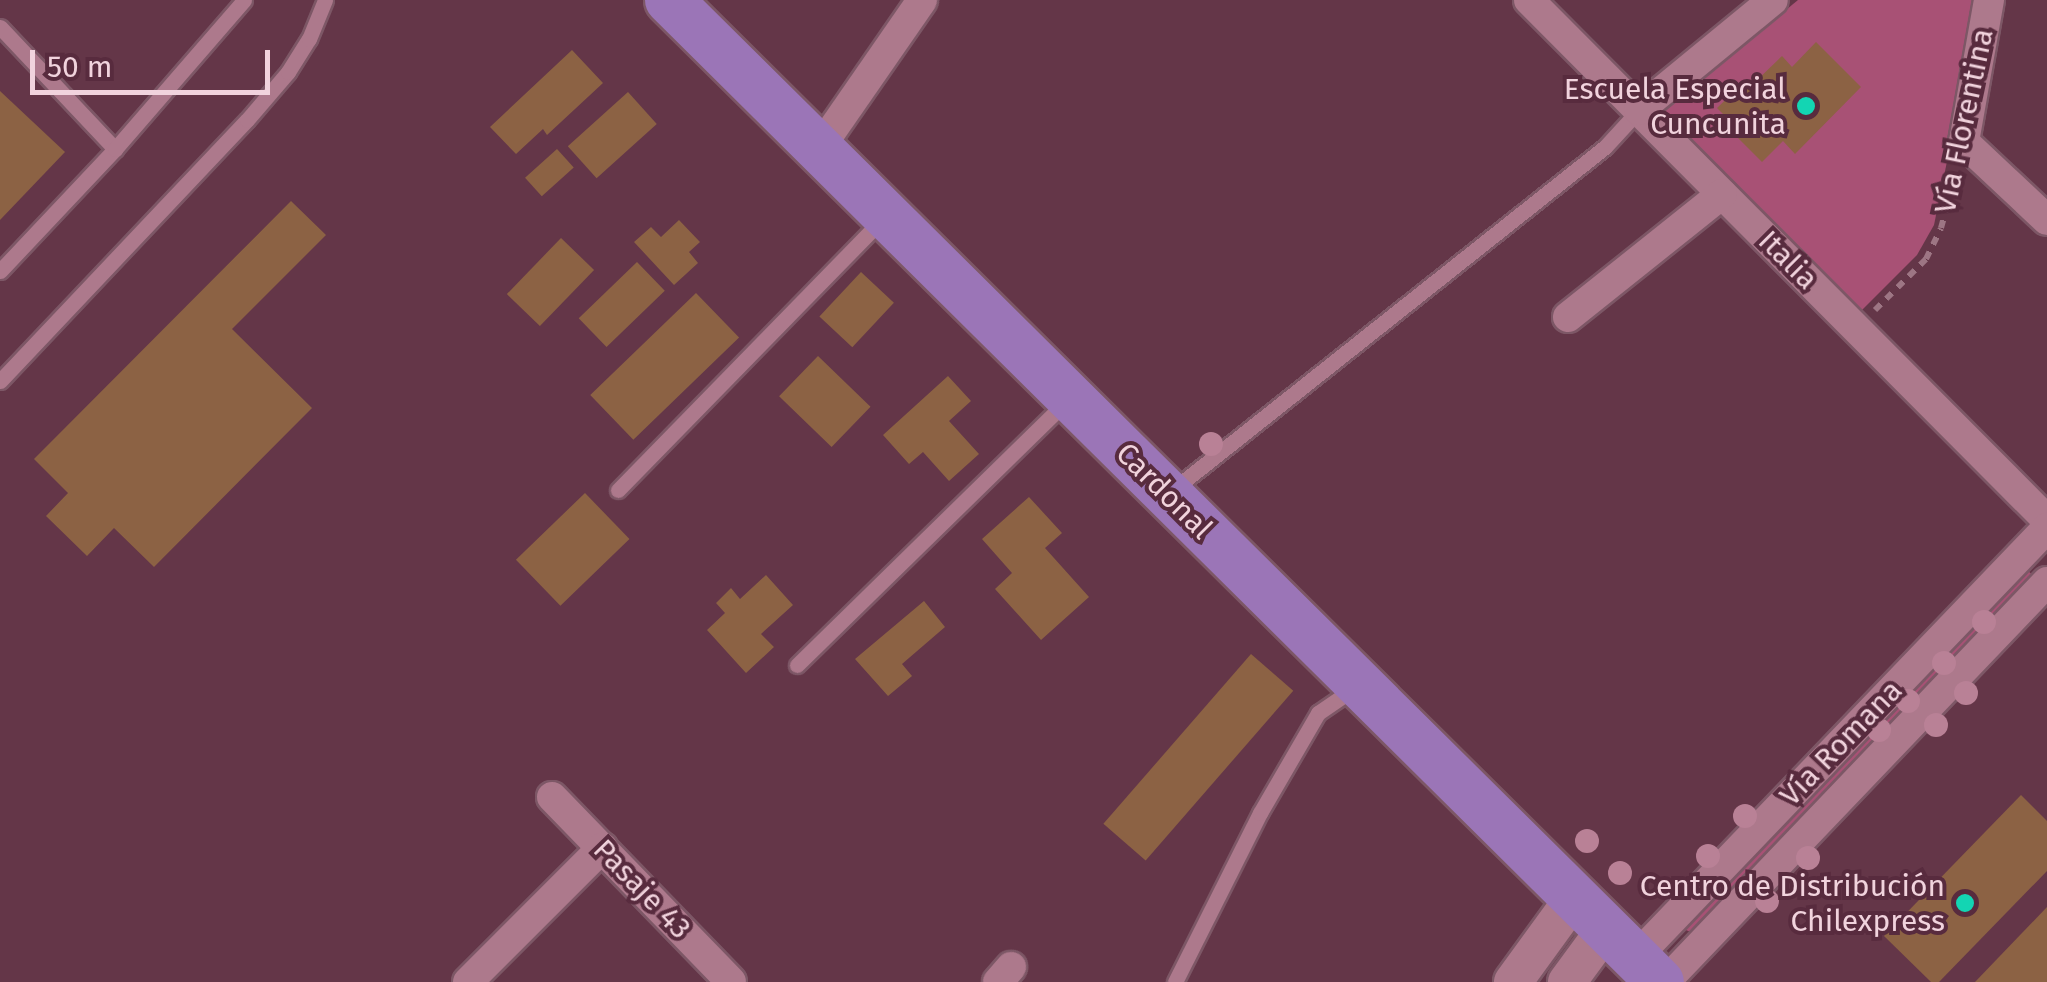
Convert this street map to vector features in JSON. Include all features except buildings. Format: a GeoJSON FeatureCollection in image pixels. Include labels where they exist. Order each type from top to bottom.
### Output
{"type":"FeatureCollection","features":[{"type":"Feature","properties":{"kind":"main road","name":"Cardonal"},"geometry":{"type":"LineString","coordinates":[[669,0],[1635,958]]}},
{"type":"Feature","properties":{"kind":"street"},"geometry":{"type":"LineString","coordinates":[[819,149],[922,0]]}},
{"type":"Feature","properties":{"kind":"street","name":"Italia"},"geometry":{"type":"LineString","coordinates":[[1529,0],[2047,520]]}},
{"type":"Feature","properties":{"kind":"street"},"geometry":{"type":"LineString","coordinates":[[1639,110],[1773,0]]}},
{"type":"Feature","properties":{"kind":"street","name":"Vía Florentina"},"geometry":{"type":"LineString","coordinates":[[1964,142],[1989,0]]}},
{"type":"Feature","properties":{"kind":"street"},"geometry":{"type":"LineString","coordinates":[[1964,142],[2047,220]]}},
{"type":"Feature","properties":{"kind":"street"},"geometry":{"type":"LineString","coordinates":[[1568,317],[1722,194]]}},
{"type":"Feature","properties":{"kind":"street","name":"Vía Romana"},"geometry":{"type":"LineString","coordinates":[[1635,958],[2047,528]]}},
{"type":"Feature","properties":{"kind":"street","name":"Vía Romana"},"geometry":{"type":"LineString","coordinates":[[1635,958],[2047,582]]}},
{"type":"Feature","properties":{"kind":"street","name":"Pasaje 43"},"geometry":{"type":"LineString","coordinates":[[552,797],[731,982]]}},
{"type":"Feature","properties":{"kind":"street"},"geometry":{"type":"LineString","coordinates":[[468,982],[602,848]]}},
{"type":"Feature","properties":{"kind":"street"},"geometry":{"type":"LineString","coordinates":[[1513,982],[1635,958]]}},
{"type":"Feature","properties":{"kind":"street"},"geometry":{"type":"LineString","coordinates":[[1567,982],[1635,958]]}},
{"type":"Feature","properties":{"kind":"lane"},"geometry":{"type":"LineString","coordinates":[[0,271],[114,149],[244,0]]}},
{"type":"Feature","properties":{"kind":"lane"},"geometry":{"type":"LineString","coordinates":[[0,382],[248,120],[309,39],[325,0]]}},
{"type":"Feature","properties":{"kind":"lane"},"geometry":{"type":"LineString","coordinates":[[0,27],[114,149]]}},
{"type":"Feature","properties":{"kind":"lane"},"geometry":{"type":"LineString","coordinates":[[1167,495],[1605,148],[1639,110]]}},
{"type":"Feature","properties":{"kind":"lane"},"geometry":{"type":"LineString","coordinates":[[618,490],[886,216]]}},
{"type":"Feature","properties":{"kind":"lane"},"geometry":{"type":"LineString","coordinates":[[797,666],[1070,398]]}},
{"type":"Feature","properties":{"kind":"lane"},"geometry":{"type":"LineString","coordinates":[[1174,982],[1260,813],[1318,713],[1359,685]]}},
{"type":"Feature","properties":{"kind":"path","name":"Vía Florentina"},"geometry":{"type":"LineString","coordinates":[[1857,329],[1926,259],[1942,228],[1964,142]]}},
{"type":"Feature","properties":{"kind":"shaded area"},"geometry":{"type":"Polygon","coordinates":[[[1798,0],[1980,0],[1934,225],[1917,255],[1860,312],[1660,113],[1798,0]]]}},
{"type":"Feature","properties":{"kind":"shaded area"},"geometry":{"type":"Polygon","coordinates":[[[2027,570],[2035,577],[1691,932],[1683,929],[2027,570]]]}},
{"type":"Feature","properties":{"kind":"place","name":"Escuela Especial Cuncunita"},"geometry":{"type":"Point","coordinates":[1806,106]}},
{"type":"Feature","properties":{"kind":"place","name":"Centro de Distribución Chilexpress"},"geometry":{"type":"Point","coordinates":[1965,903]}}]}
